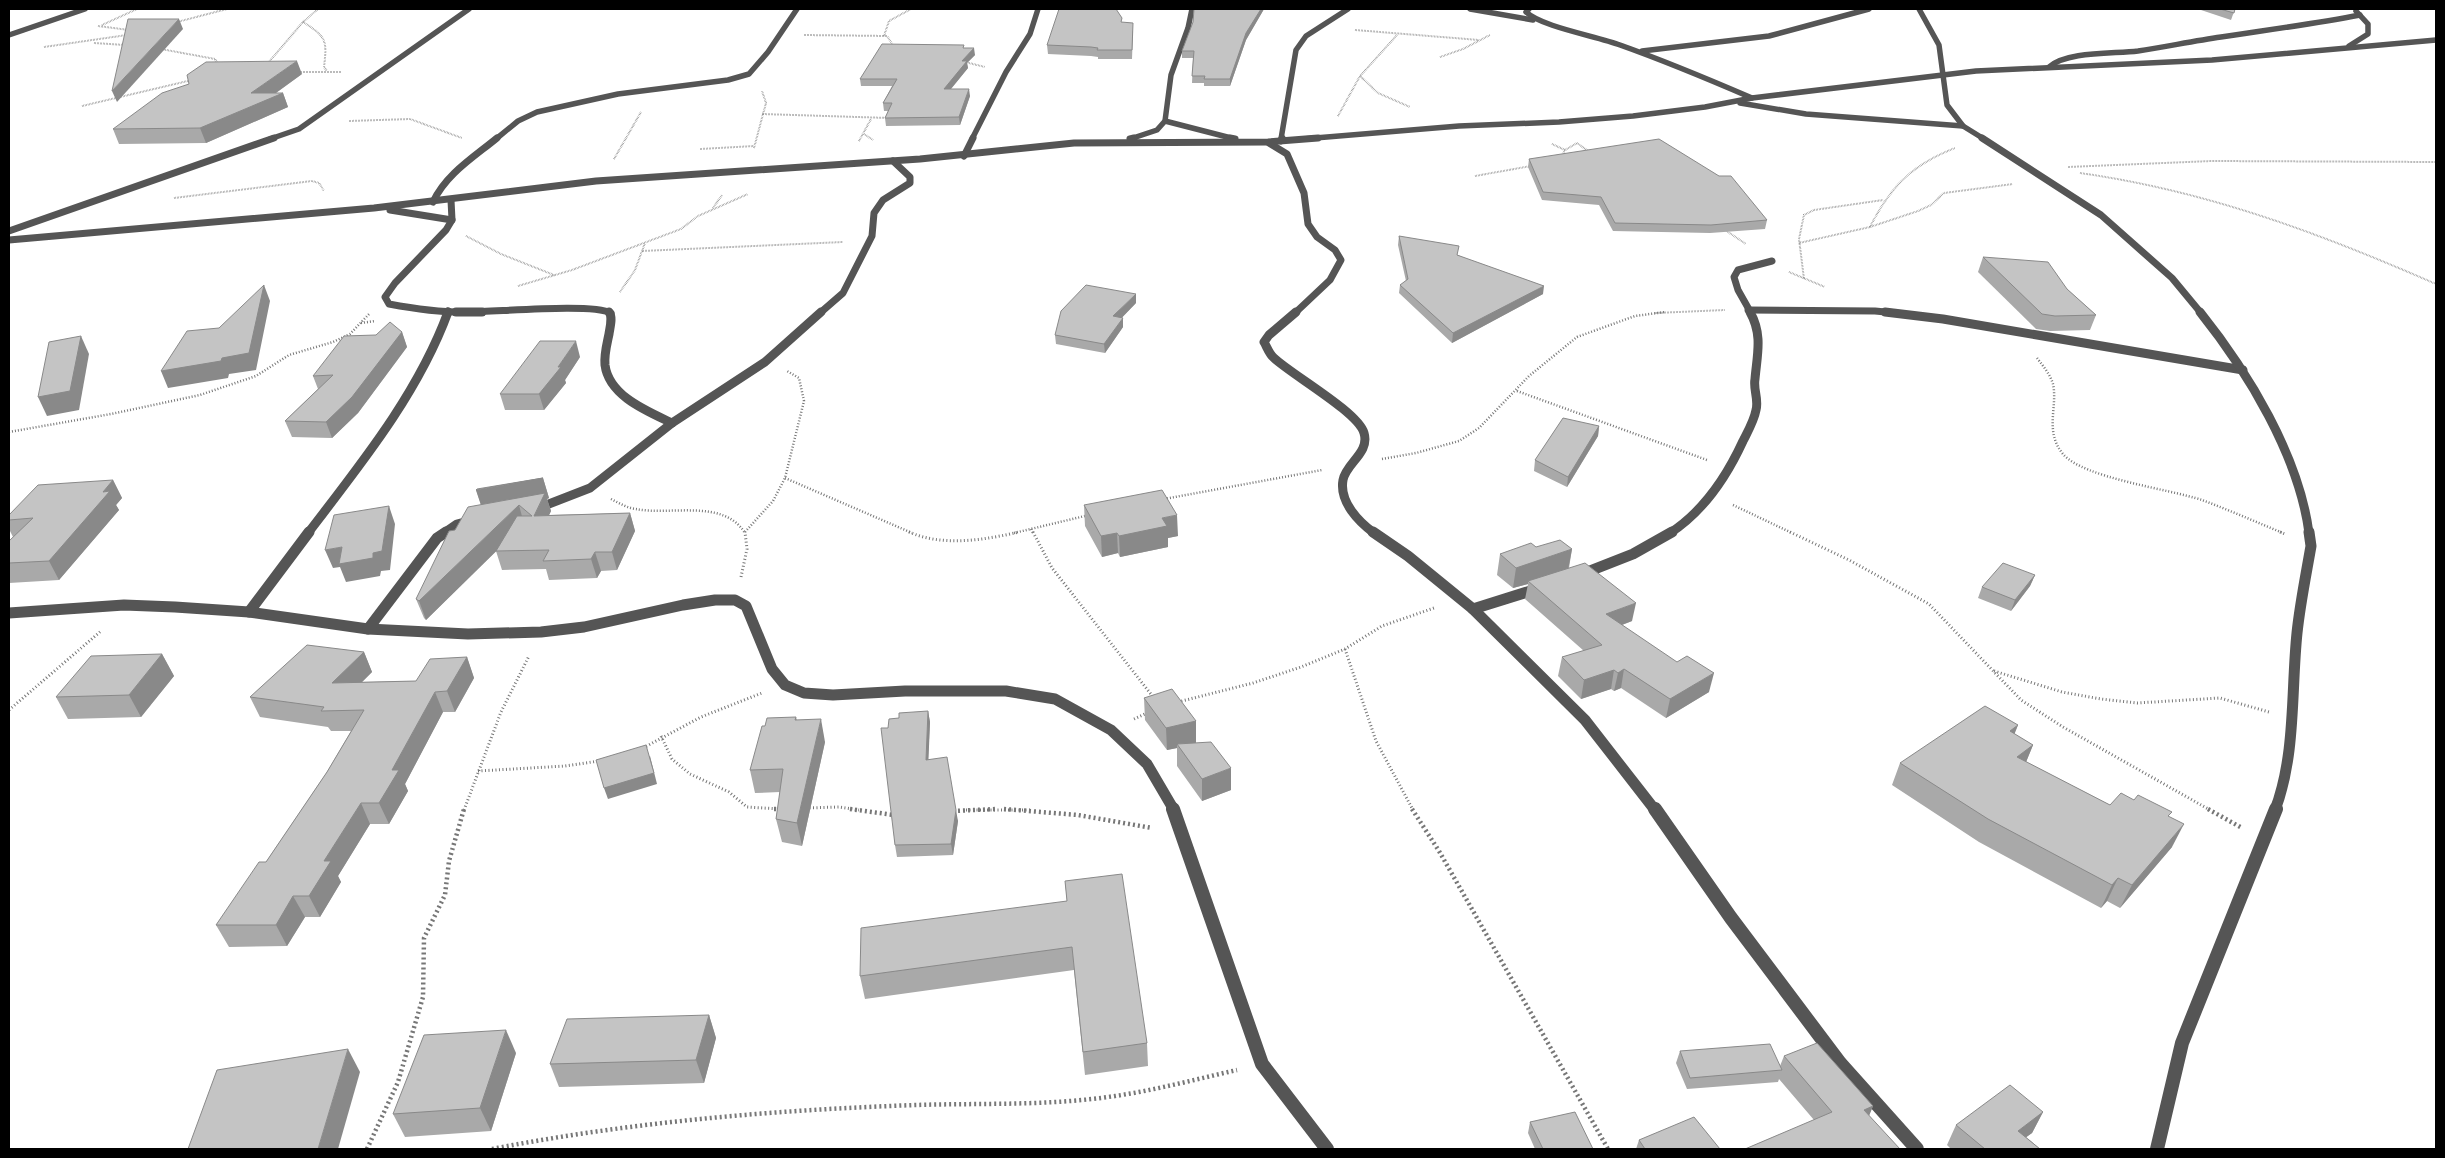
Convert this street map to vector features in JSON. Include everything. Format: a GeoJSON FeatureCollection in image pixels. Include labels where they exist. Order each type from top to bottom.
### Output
{"type":"FeatureCollection","features":[{"type":"Feature","properties":{"kind":"street"},"geometry":{"type":"LineString","coordinates":[[9,35],[85,9]]}},
{"type":"Feature","properties":{"kind":"street"},"geometry":{"type":"LineString","coordinates":[[9,231],[284,135],[313,121],[377,73],[469,9]]}},
{"type":"Feature","properties":{"kind":"street"},"geometry":{"type":"LineString","coordinates":[[434,202],[438,191],[448,177],[518,121],[537,112],[566,104],[645,90],[728,80],[749,74],[757,67],[797,9]]}},
{"type":"Feature","properties":{"kind":"street"},"geometry":{"type":"LineString","coordinates":[[964,156],[1004,76],[1030,34],[1038,9]]}},
{"type":"Feature","properties":{"kind":"street"},"geometry":{"type":"LineString","coordinates":[[1114,142],[1157,130],[1165,121],[1171,75],[1188,28],[1192,9]]}},
{"type":"Feature","properties":{"kind":"street"},"geometry":{"type":"LineString","coordinates":[[1282,141],[1296,50],[1306,36],[1348,9]]}},
{"type":"Feature","properties":{"kind":"street"},"geometry":{"type":"LineString","coordinates":[[1470,9],[1516,16],[1596,36],[1640,51],[1752,98]]}},
{"type":"Feature","properties":{"kind":"street"},"geometry":{"type":"LineString","coordinates":[[1520,9],[1528,9],[1526,12],[1530,17],[1539,21]]}},
{"type":"Feature","properties":{"kind":"street"},"geometry":{"type":"LineString","coordinates":[[1640,51],[1769,36],[1869,9]]}},
{"type":"Feature","properties":{"kind":"street"},"geometry":{"type":"LineString","coordinates":[[1919,9],[1939,45],[1947,105],[1963,126],[2051,181],[2100,215],[2172,278],[2243,370],[2286,453],[2306,509],[2311,546],[2297,631],[2291,720],[2283,789],[2264,841],[2182,1043],[2157,1149]]}},
{"type":"Feature","properties":{"kind":"street"},"geometry":{"type":"LineString","coordinates":[[2346,48],[2368,34],[2368,22],[2354,9]]}},
{"type":"Feature","properties":{"kind":"street"},"geometry":{"type":"LineString","coordinates":[[2049,67],[2056,61],[2069,58],[2138,52],[2220,37],[2299,27],[2360,14]]}},
{"type":"Feature","properties":{"kind":"street"},"geometry":{"type":"LineString","coordinates":[[9,240],[434,202],[596,181],[964,156],[1074,143],[1268,142],[1459,126],[1633,116],[1752,98],[1944,75],[2049,67],[2212,60],[2436,40]]}},
{"type":"Feature","properties":{"kind":"street"},"geometry":{"type":"LineString","coordinates":[[1734,102],[1806,114],[1963,126]]}},
{"type":"Feature","properties":{"kind":"street"},"geometry":{"type":"LineString","coordinates":[[1165,121],[1250,142]]}},
{"type":"Feature","properties":{"kind":"street"},"geometry":{"type":"LineString","coordinates":[[1288,154],[1304,139]]}},
{"type":"Feature","properties":{"kind":"street"},"geometry":{"type":"LineString","coordinates":[[1268,142],[1288,154],[1304,192],[1308,224],[1317,237],[1335,250],[1341,260],[1339,269],[1325,284],[1269,335],[1264,342],[1272,357],[1348,414],[1364,432],[1365,445],[1343,480],[1346,502],[1361,524],[1408,556],[1472,610],[1522,656],[1585,720],[1652,805],[1731,918],[1840,1063],[1917,1149]]}},
{"type":"Feature","properties":{"kind":"street"},"geometry":{"type":"LineString","coordinates":[[529,510],[544,507],[590,488],[672,423],[765,362],[843,293],[869,242],[874,213],[883,200],[910,183],[910,178],[893,161]]}},
{"type":"Feature","properties":{"kind":"street"},"geometry":{"type":"LineString","coordinates":[[451,200],[452,220],[446,230],[395,283],[385,297],[389,304],[408,309],[448,311],[604,310],[611,313],[605,366],[615,386],[630,402],[672,423]]}},
{"type":"Feature","properties":{"kind":"street"},"geometry":{"type":"LineString","coordinates":[[374,208],[452,220]]}},
{"type":"Feature","properties":{"kind":"street"},"geometry":{"type":"LineString","coordinates":[[1574,577],[1620,561],[1670,535],[1713,496],[1731,469],[1757,407],[1754,384],[1760,347],[1757,327],[1736,287],[1734,277],[1738,270],[1772,261]]}},
{"type":"Feature","properties":{"kind":"street"},"geometry":{"type":"LineString","coordinates":[[1748,310],[1875,312],[2022,332],[2243,370]]}},
{"type":"Feature","properties":{"kind":"street"},"geometry":{"type":"LineString","coordinates":[[249,612],[343,487],[386,424],[439,338],[448,311]]}},
{"type":"Feature","properties":{"kind":"street"},"geometry":{"type":"LineString","coordinates":[[368,629],[437,538],[457,524],[483,517]]}},
{"type":"Feature","properties":{"kind":"street"},"geometry":{"type":"LineString","coordinates":[[1472,610],[1547,586]]}},
{"type":"Feature","properties":{"kind":"street"},"geometry":{"type":"LineString","coordinates":[[9,613],[139,606],[249,612],[368,629],[468,634],[541,632],[584,627],[691,604],[715,600],[735,600],[746,606],[772,669],[785,685],[804,693],[833,695],[905,691],[1006,691],[1055,699],[1111,730],[1148,764],[1177,815],[1262,1064],[1327,1149]]}},
{"type":"Feature","properties":{"kind":"path"},"geometry":{"type":"LineString","coordinates":[[102,26],[136,9]]}},
{"type":"Feature","properties":{"kind":"path"},"geometry":{"type":"LineString","coordinates":[[177,22],[227,9]]}},
{"type":"Feature","properties":{"kind":"path"},"geometry":{"type":"LineString","coordinates":[[265,65],[303,22],[318,9]]}},
{"type":"Feature","properties":{"kind":"path"},"geometry":{"type":"LineString","coordinates":[[884,36],[884,25],[888,20],[911,9]]}},
{"type":"Feature","properties":{"kind":"path"},"geometry":{"type":"LineString","coordinates":[[1440,57],[1498,32],[1516,16]]}},
{"type":"Feature","properties":{"kind":"path"},"geometry":{"type":"LineString","coordinates":[[303,22],[314,29],[324,45],[327,52],[324,67],[328,72]]}},
{"type":"Feature","properties":{"kind":"path"},"geometry":{"type":"LineString","coordinates":[[1320,26],[1479,40]]}},
{"type":"Feature","properties":{"kind":"path"},"geometry":{"type":"LineString","coordinates":[[1314,138],[1334,122],[1360,76],[1398,34]]}},
{"type":"Feature","properties":{"kind":"path"},"geometry":{"type":"LineString","coordinates":[[38,48],[129,35]]}},
{"type":"Feature","properties":{"kind":"path"},"geometry":{"type":"LineString","coordinates":[[778,35],[884,36],[890,38],[895,48]]}},
{"type":"Feature","properties":{"kind":"path"},"geometry":{"type":"LineString","coordinates":[[89,42],[127,45]]}},
{"type":"Feature","properties":{"kind":"path"},"geometry":{"type":"LineString","coordinates":[[155,48],[215,58],[219,66]]}},
{"type":"Feature","properties":{"kind":"path"},"geometry":{"type":"LineString","coordinates":[[961,61],[975,63],[1004,76]]}},
{"type":"Feature","properties":{"kind":"path"},"geometry":{"type":"LineString","coordinates":[[291,72],[377,73]]}},
{"type":"Feature","properties":{"kind":"path"},"geometry":{"type":"LineString","coordinates":[[749,74],[765,98],[766,103],[750,170]]}},
{"type":"Feature","properties":{"kind":"path"},"geometry":{"type":"LineString","coordinates":[[82,106],[194,79]]}},
{"type":"Feature","properties":{"kind":"path"},"geometry":{"type":"LineString","coordinates":[[596,181],[611,163],[642,110],[645,90]]}},
{"type":"Feature","properties":{"kind":"path"},"geometry":{"type":"LineString","coordinates":[[762,114],[896,118]]}},
{"type":"Feature","properties":{"kind":"path"},"geometry":{"type":"LineString","coordinates":[[313,121],[410,119],[486,148]]}},
{"type":"Feature","properties":{"kind":"path"},"geometry":{"type":"LineString","coordinates":[[1870,227],[1883,200],[1916,166],[1932,156],[1982,139]]}},
{"type":"Feature","properties":{"kind":"path"},"geometry":{"type":"LineString","coordinates":[[1577,143],[1591,154]]}},
{"type":"Feature","properties":{"kind":"path"},"geometry":{"type":"LineString","coordinates":[[2030,168],[2211,161],[2436,162]]}},
{"type":"Feature","properties":{"kind":"path"},"geometry":{"type":"LineString","coordinates":[[1475,176],[1534,165]]}},
{"type":"Feature","properties":{"kind":"path"},"geometry":{"type":"LineString","coordinates":[[2076,173],[2121,178],[2196,194],[2320,234],[2436,284]]}},
{"type":"Feature","properties":{"kind":"path"},"geometry":{"type":"LineString","coordinates":[[1799,243],[1870,227],[1918,211],[1931,205],[1944,192],[2051,181]]}},
{"type":"Feature","properties":{"kind":"path"},"geometry":{"type":"LineString","coordinates":[[516,287],[554,276],[681,229],[698,216],[754,192]]}},
{"type":"Feature","properties":{"kind":"path"},"geometry":{"type":"LineString","coordinates":[[1804,279],[1799,232],[1804,214],[1814,210],[1883,200]]}},
{"type":"Feature","properties":{"kind":"path"},"geometry":{"type":"LineString","coordinates":[[1719,225],[1772,261],[1804,279],[1831,289]]}},
{"type":"Feature","properties":{"kind":"path"},"geometry":{"type":"LineString","coordinates":[[446,230],[463,235],[501,254],[554,276]]}},
{"type":"Feature","properties":{"kind":"path"},"geometry":{"type":"LineString","coordinates":[[604,310],[623,289],[635,270],[645,242]]}},
{"type":"Feature","properties":{"kind":"path"},"geometry":{"type":"LineString","coordinates":[[642,251],[775,243],[869,242]]}},
{"type":"Feature","properties":{"kind":"path"},"geometry":{"type":"LineString","coordinates":[[9,432],[111,414],[200,395],[256,376],[289,355],[333,342],[350,334],[385,297]]}},
{"type":"Feature","properties":{"kind":"path"},"geometry":{"type":"LineString","coordinates":[[1155,501],[1416,454],[1459,442],[1479,428],[1540,366],[1577,337],[1635,316],[1675,312],[1748,310]]}},
{"type":"Feature","properties":{"kind":"path"},"geometry":{"type":"LineString","coordinates":[[2022,332],[2052,384],[2052,416],[2057,442],[2063,457],[2075,465],[2089,470],[2201,500],[2311,546]]}},
{"type":"Feature","properties":{"kind":"path"},"geometry":{"type":"LineString","coordinates":[[745,532],[773,501],[785,478],[804,401],[800,378],[765,362]]}},
{"type":"Feature","properties":{"kind":"path"},"geometry":{"type":"LineString","coordinates":[[1517,391],[1731,469]]}},
{"type":"Feature","properties":{"kind":"path"},"geometry":{"type":"LineString","coordinates":[[785,478],[923,538],[966,541],[1031,529],[1098,513]]}},
{"type":"Feature","properties":{"kind":"path"},"geometry":{"type":"LineString","coordinates":[[590,488],[626,507],[640,510],[716,514],[733,520],[745,532],[748,544],[735,600]]}},
{"type":"Feature","properties":{"kind":"path"},"geometry":{"type":"LineString","coordinates":[[1713,496],[1849,560],[1929,604],[2021,700],[2063,727],[2264,841]]}},
{"type":"Feature","properties":{"kind":"path"},"geometry":{"type":"LineString","coordinates":[[1031,529],[1052,568],[1155,699]]}},
{"type":"Feature","properties":{"kind":"path"},"geometry":{"type":"LineString","coordinates":[[1170,704],[1253,682],[1345,649],[1382,626],[1415,613],[1460,600]]}},
{"type":"Feature","properties":{"kind":"path"},"geometry":{"type":"LineString","coordinates":[[9,710],[98,633],[139,606]]}},
{"type":"Feature","properties":{"kind":"path"},"geometry":{"type":"LineString","coordinates":[[367,1149],[398,1082],[423,996],[424,938],[445,894],[448,861],[459,822],[501,712],[541,632]]}},
{"type":"Feature","properties":{"kind":"path"},"geometry":{"type":"LineString","coordinates":[[1345,649],[1376,741],[1402,794],[1439,851],[1608,1149]]}},
{"type":"Feature","properties":{"kind":"path"},"geometry":{"type":"LineString","coordinates":[[1994,670],[2062,692],[2101,699],[2137,703],[2220,698],[2291,720]]}},
{"type":"Feature","properties":{"kind":"path"},"geometry":{"type":"LineString","coordinates":[[640,750],[661,736],[713,711],[785,685]]}},
{"type":"Feature","properties":{"kind":"path"},"geometry":{"type":"LineString","coordinates":[[1111,730],[1153,711]]}},
{"type":"Feature","properties":{"kind":"path"},"geometry":{"type":"LineString","coordinates":[[661,736],[673,761],[690,773],[726,789],[739,797],[747,807],[782,809]]}},
{"type":"Feature","properties":{"kind":"path"},"geometry":{"type":"LineString","coordinates":[[478,771],[566,766],[603,760]]}},
{"type":"Feature","properties":{"kind":"path"},"geometry":{"type":"LineString","coordinates":[[799,808],[869,810],[897,816]]}},
{"type":"Feature","properties":{"kind":"path"},"geometry":{"type":"LineString","coordinates":[[948,812],[971,809],[1048,812],[1114,821],[1184,836]]}},
{"type":"Feature","properties":{"kind":"path"},"geometry":{"type":"LineString","coordinates":[[492,1149],[568,1134],[672,1122],[916,1104],[1041,1102],[1115,1096],[1262,1064]]}},
{"type":"Feature","properties":{"kind":"building"},"geometry":{"type":"Polygon","coordinates":[[[1059,9],[1116,9],[1122,18],[1121,22],[1133,23],[1132,50],[1097,50],[1098,48],[1091,47],[1047,45],[1059,9]]]}},
{"type":"Feature","properties":{"kind":"building"},"geometry":{"type":"Polygon","coordinates":[[[1194,9],[1261,9],[1246,33],[1230,79],[1204,79],[1205,76],[1192,76],[1194,51],[1182,51],[1193,22],[1194,9]]]}},
{"type":"Feature","properties":{"kind":"building"},"geometry":{"type":"Polygon","coordinates":[[[2220,9],[2235,9],[2234,13],[2220,9]]]}},
{"type":"Feature","properties":{"kind":"building"},"geometry":{"type":"Polygon","coordinates":[[[128,19],[179,19],[112,91],[128,19]]]}},
{"type":"Feature","properties":{"kind":"building"},"geometry":{"type":"Polygon","coordinates":[[[882,44],[964,45],[963,48],[974,48],[962,61],[967,61],[944,89],[969,89],[959,117],[885,118],[892,103],[883,103],[897,79],[860,79],[882,44]]]}},
{"type":"Feature","properties":{"kind":"building"},"geometry":{"type":"Polygon","coordinates":[[[297,61],[251,93],[283,93],[200,128],[113,129],[162,93],[189,84],[187,75],[206,62],[297,61]]]}},
{"type":"Feature","properties":{"kind":"building"},"geometry":{"type":"Polygon","coordinates":[[[1659,139],[1719,176],[1731,176],[1767,220],[1711,225],[1615,223],[1601,197],[1543,192],[1529,159],[1659,139]]]}},
{"type":"Feature","properties":{"kind":"building"},"geometry":{"type":"Polygon","coordinates":[[[1399,236],[1459,246],[1457,255],[1544,286],[1453,333],[1400,285],[1408,279],[1399,236]]]}},
{"type":"Feature","properties":{"kind":"building"},"geometry":{"type":"Polygon","coordinates":[[[1983,257],[2048,262],[2067,289],[2096,315],[2055,316],[2042,314],[1983,257]]]}},
{"type":"Feature","properties":{"kind":"building"},"geometry":{"type":"Polygon","coordinates":[[[264,285],[249,353],[222,358],[221,361],[161,371],[187,331],[219,328],[264,285]]]}},
{"type":"Feature","properties":{"kind":"building"},"geometry":{"type":"Polygon","coordinates":[[[1086,285],[1136,294],[1113,316],[1123,318],[1104,344],[1055,335],[1061,311],[1086,285]]]}},
{"type":"Feature","properties":{"kind":"building"},"geometry":{"type":"Polygon","coordinates":[[[390,322],[402,332],[352,397],[326,422],[285,421],[333,375],[313,376],[344,336],[376,335],[390,322]]]}},
{"type":"Feature","properties":{"kind":"building"},"geometry":{"type":"Polygon","coordinates":[[[81,336],[70,391],[38,397],[49,342],[81,336]]]}},
{"type":"Feature","properties":{"kind":"building"},"geometry":{"type":"Polygon","coordinates":[[[540,341],[576,341],[558,367],[561,367],[539,394],[500,394],[540,341]]]}},
{"type":"Feature","properties":{"kind":"building"},"geometry":{"type":"Polygon","coordinates":[[[1563,418],[1599,426],[1568,477],[1535,460],[1563,418]]]}},
{"type":"Feature","properties":{"kind":"building"},"geometry":{"type":"Polygon","coordinates":[[[543,478],[476,490],[477,489],[543,478]]]}},
{"type":"Feature","properties":{"kind":"building"},"geometry":{"type":"Polygon","coordinates":[[[113,480],[103,492],[110,491],[49,561],[9,563],[9,541],[33,518],[9,520],[9,515],[38,485],[113,480]]]}},
{"type":"Feature","properties":{"kind":"building"},"geometry":{"type":"Polygon","coordinates":[[[1162,490],[1177,515],[1162,518],[1167,526],[1119,536],[1117,533],[1101,536],[1084,505],[1162,490]]]}},
{"type":"Feature","properties":{"kind":"building"},"geometry":{"type":"Polygon","coordinates":[[[545,493],[534,516],[630,513],[612,552],[595,552],[591,559],[543,561],[549,550],[496,551],[517,516],[532,516],[519,505],[419,601],[416,599],[449,531],[455,530],[468,507],[545,493]]]}},
{"type":"Feature","properties":{"kind":"building"},"geometry":{"type":"Polygon","coordinates":[[[389,506],[382,551],[373,553],[373,558],[339,564],[342,547],[325,550],[334,515],[389,506]]]}},
{"type":"Feature","properties":{"kind":"building"},"geometry":{"type":"Polygon","coordinates":[[[1560,540],[1572,549],[1516,568],[1500,554],[1531,543],[1536,547],[1560,540]]]}},
{"type":"Feature","properties":{"kind":"building"},"geometry":{"type":"Polygon","coordinates":[[[1585,563],[1636,603],[1606,614],[1677,662],[1687,656],[1714,673],[1670,699],[1624,669],[1618,673],[1614,670],[1584,680],[1562,657],[1602,645],[1528,581],[1585,563]]]}},
{"type":"Feature","properties":{"kind":"building"},"geometry":{"type":"Polygon","coordinates":[[[2003,563],[2035,575],[2015,600],[1982,587],[2003,563]]]}},
{"type":"Feature","properties":{"kind":"building"},"geometry":{"type":"Polygon","coordinates":[[[307,645],[364,652],[332,683],[416,681],[430,659],[467,657],[447,691],[435,692],[392,770],[399,770],[379,803],[361,803],[324,861],[331,861],[309,896],[293,896],[276,925],[216,925],[259,862],[266,862],[327,772],[364,710],[321,711],[324,707],[250,697],[307,645]]]}},
{"type":"Feature","properties":{"kind":"building"},"geometry":{"type":"Polygon","coordinates":[[[162,654],[129,695],[56,697],[91,656],[162,654]]]}},
{"type":"Feature","properties":{"kind":"building"},"geometry":{"type":"Polygon","coordinates":[[[1172,689],[1196,721],[1166,728],[1144,698],[1172,689]]]}},
{"type":"Feature","properties":{"kind":"building"},"geometry":{"type":"Polygon","coordinates":[[[1985,706],[2018,725],[2010,731],[2033,745],[2017,757],[2110,805],[2121,793],[2134,800],[2138,795],[2172,812],[2168,816],[2184,824],[2132,885],[2118,878],[2112,885],[1988,819],[1900,763],[1985,706]]]}},
{"type":"Feature","properties":{"kind":"building"},"geometry":{"type":"Polygon","coordinates":[[[928,711],[926,760],[947,757],[956,810],[951,844],[895,845],[881,728],[888,728],[889,719],[899,718],[899,713],[928,711]]]}},
{"type":"Feature","properties":{"kind":"building"},"geometry":{"type":"Polygon","coordinates":[[[796,717],[795,720],[821,719],[797,823],[776,819],[783,769],[750,770],[762,726],[765,726],[767,718],[796,717]]]}},
{"type":"Feature","properties":{"kind":"building"},"geometry":{"type":"Polygon","coordinates":[[[1211,742],[1231,768],[1202,779],[1177,744],[1211,742]]]}},
{"type":"Feature","properties":{"kind":"building"},"geometry":{"type":"Polygon","coordinates":[[[646,745],[654,773],[604,788],[596,760],[646,745]]]}},
{"type":"Feature","properties":{"kind":"building"},"geometry":{"type":"Polygon","coordinates":[[[1122,874],[1147,1043],[1083,1052],[1072,947],[860,976],[861,928],[1067,901],[1065,881],[1122,874]]]}},
{"type":"Feature","properties":{"kind":"building"},"geometry":{"type":"Polygon","coordinates":[[[709,1015],[696,1060],[550,1064],[567,1019],[709,1015]]]}},
{"type":"Feature","properties":{"kind":"building"},"geometry":{"type":"Polygon","coordinates":[[[506,1030],[480,1108],[393,1114],[424,1035],[506,1030]]]}},
{"type":"Feature","properties":{"kind":"building"},"geometry":{"type":"Polygon","coordinates":[[[1817,1043],[1873,1106],[1864,1110],[1900,1149],[1745,1149],[1832,1112],[1784,1056],[1817,1043]]]}},
{"type":"Feature","properties":{"kind":"building"},"geometry":{"type":"Polygon","coordinates":[[[1770,1044],[1782,1070],[1690,1078],[1680,1051],[1770,1044]]]}},
{"type":"Feature","properties":{"kind":"building"},"geometry":{"type":"Polygon","coordinates":[[[348,1049],[318,1149],[188,1149],[217,1070],[348,1049]]]}},
{"type":"Feature","properties":{"kind":"building"},"geometry":{"type":"Polygon","coordinates":[[[2010,1085],[2043,1112],[2018,1131],[2040,1149],[1985,1149],[1956,1125],[2010,1085]]]}},
{"type":"Feature","properties":{"kind":"building"},"geometry":{"type":"Polygon","coordinates":[[[1575,1112],[1593,1149],[1543,1149],[1530,1122],[1575,1112]]]}},
{"type":"Feature","properties":{"kind":"building"},"geometry":{"type":"Polygon","coordinates":[[[1694,1117],[1720,1149],[1645,1149],[1639,1140],[1694,1117]]]}}]}
